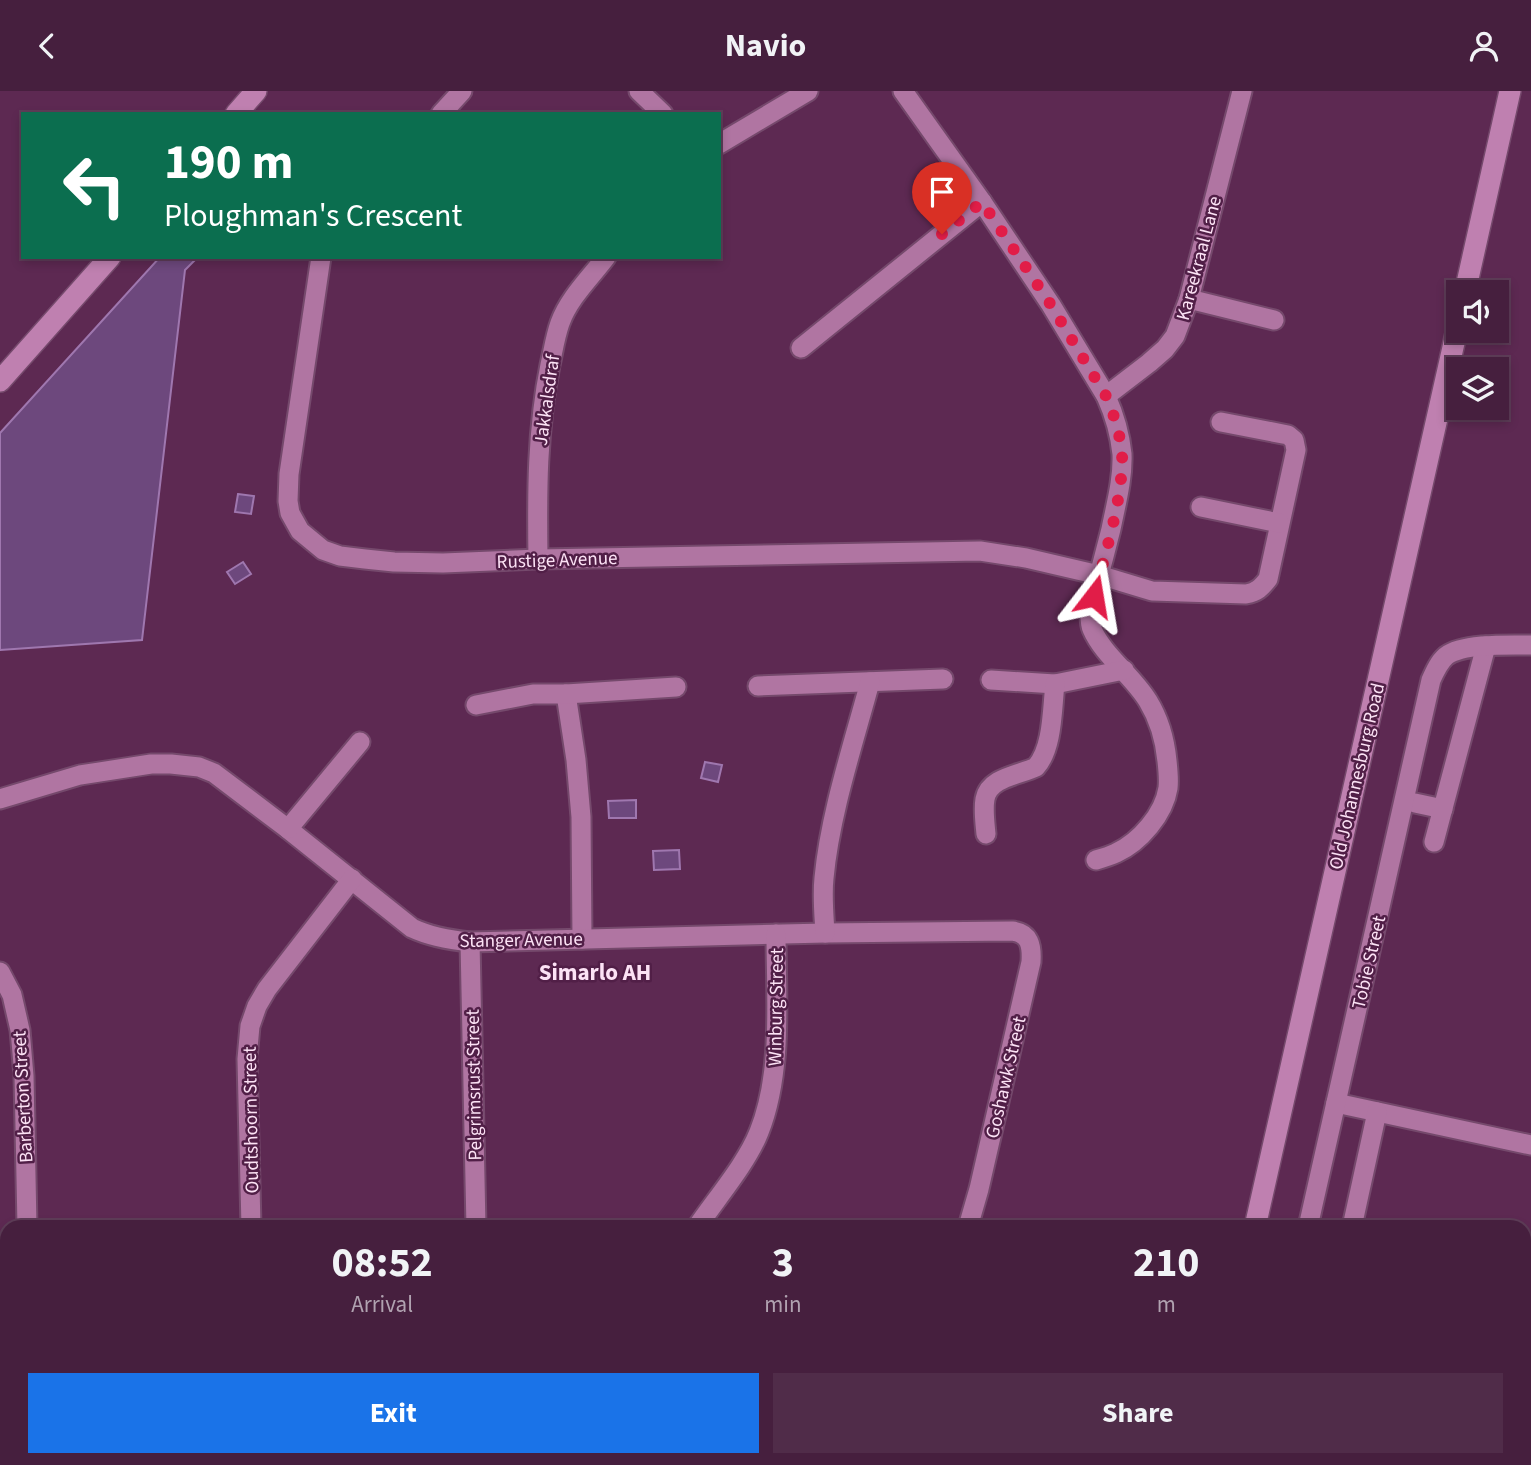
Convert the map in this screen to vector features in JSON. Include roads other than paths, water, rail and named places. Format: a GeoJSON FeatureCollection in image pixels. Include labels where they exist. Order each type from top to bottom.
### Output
{"type":"FeatureCollection","features":[{"type":"Feature","properties":{"kind":"main road"},"geometry":{"type":"LineString","coordinates":[[238,112],[256,91]]}},
{"type":"Feature","properties":{"kind":"main road"},"geometry":{"type":"LineString","coordinates":[[1468,280],[1510,91]]}},
{"type":"Feature","properties":{"kind":"main road"},"geometry":{"type":"LineString","coordinates":[[0,381],[108,259]]}},
{"type":"Feature","properties":{"kind":"main road","name":"Old Johannesburg Road"},"geometry":{"type":"LineString","coordinates":[[1257,1220],[1454,343]]}},
{"type":"Feature","properties":{"kind":"street"},"geometry":{"type":"LineString","coordinates":[[443,112],[462,91]]}},
{"type":"Feature","properties":{"kind":"street"},"geometry":{"type":"LineString","coordinates":[[639,91],[661,112]]}},
{"type":"Feature","properties":{"kind":"street"},"geometry":{"type":"LineString","coordinates":[[721,143],[808,91]]}},
{"type":"Feature","properties":{"kind":"street"},"geometry":{"type":"LineString","coordinates":[[903,91],[1051,305],[1106,396],[1118,431],[1122,452],[1121,475],[1090,614],[1091,629],[1146,698],[1161,729],[1167,753],[1168,786],[1161,810],[1139,837],[1116,853],[1096,860]]}},
{"type":"Feature","properties":{"kind":"street","name":"Kareekraal Lane"},"geometry":{"type":"LineString","coordinates":[[1106,396],[1165,349],[1182,321],[1242,91]]}},
{"type":"Feature","properties":{"kind":"street"},"geometry":{"type":"LineString","coordinates":[[801,348],[982,202]]}},
{"type":"Feature","properties":{"kind":"street","name":"Rustige Avenue"},"geometry":{"type":"LineString","coordinates":[[321,259],[288,482],[288,502],[290,513],[300,531],[323,550],[340,556],[394,562],[443,563],[980,551],[1026,558],[1152,591],[1254,593],[1268,579],[1296,450],[1294,440],[1288,435],[1221,422]]}},
{"type":"Feature","properties":{"kind":"street","name":"Jakkalsdraf"},"geometry":{"type":"LineString","coordinates":[[538,559],[537,470],[545,389],[553,350],[560,323],[574,297],[604,259]]}},
{"type":"Feature","properties":{"kind":"street"},"geometry":{"type":"LineString","coordinates":[[1189,299],[1274,320]]}},
{"type":"Feature","properties":{"kind":"street"},"geometry":{"type":"LineString","coordinates":[[1201,507],[1279,523]]}},
{"type":"Feature","properties":{"kind":"street"},"geometry":{"type":"LineString","coordinates":[[1434,842],[1486,646],[1531,645]]}},
{"type":"Feature","properties":{"kind":"street","name":"Tobie Street"},"geometry":{"type":"LineString","coordinates":[[1310,1220],[1427,697],[1437,666],[1446,656],[1457,650],[1486,646]]}},
{"type":"Feature","properties":{"kind":"street"},"geometry":{"type":"LineString","coordinates":[[991,680],[1055,684],[1124,670]]}},
{"type":"Feature","properties":{"kind":"street"},"geometry":{"type":"LineString","coordinates":[[758,686],[943,679]]}},
{"type":"Feature","properties":{"kind":"street"},"geometry":{"type":"LineString","coordinates":[[825,933],[824,877],[828,854],[838,799],[870,682]]}},
{"type":"Feature","properties":{"kind":"street"},"geometry":{"type":"LineString","coordinates":[[986,834],[985,798],[991,787],[1037,767],[1041,762],[1048,744],[1055,684]]}},
{"type":"Feature","properties":{"kind":"street"},"geometry":{"type":"LineString","coordinates":[[476,705],[525,695],[676,687]]}},
{"type":"Feature","properties":{"kind":"street"},"geometry":{"type":"LineString","coordinates":[[566,694],[581,817],[582,939]]}},
{"type":"Feature","properties":{"kind":"street"},"geometry":{"type":"LineString","coordinates":[[288,829],[360,742]]}},
{"type":"Feature","properties":{"kind":"street","name":"Stanger Avenue"},"geometry":{"type":"LineString","coordinates":[[0,799],[80,775],[151,764],[190,765],[214,773],[412,928],[436,937],[470,942],[825,933],[1018,932]]}},
{"type":"Feature","properties":{"kind":"street"},"geometry":{"type":"LineString","coordinates":[[1415,803],[1443,809]]}},
{"type":"Feature","properties":{"kind":"street","name":"Oudtshoorn Street"},"geometry":{"type":"LineString","coordinates":[[251,1220],[247,1059],[250,1026],[267,989],[352,879]]}},
{"type":"Feature","properties":{"kind":"street","name":"Goshawk Street"},"geometry":{"type":"LineString","coordinates":[[970,1220],[1031,962],[1030,941],[1023,933],[1018,932]]}},
{"type":"Feature","properties":{"kind":"street","name":"Winburg Street"},"geometry":{"type":"LineString","coordinates":[[702,1220],[750,1150],[766,1112],[776,1054],[776,934]]}},
{"type":"Feature","properties":{"kind":"street","name":"Pelgrimsrust Street"},"geometry":{"type":"LineString","coordinates":[[470,942],[476,1220]]}},
{"type":"Feature","properties":{"kind":"street","name":"Barberton Street"},"geometry":{"type":"LineString","coordinates":[[0,972],[12,995],[20,1030],[24,1076],[27,1220]]}},
{"type":"Feature","properties":{"kind":"street"},"geometry":{"type":"LineString","coordinates":[[1336,1103],[1531,1145]]}},
{"type":"Feature","properties":{"kind":"street"},"geometry":{"type":"LineString","coordinates":[[1354,1220],[1377,1112]]}},
{"type":"Feature","properties":{"kind":"district","name":"Simarlo AH"},"geometry":{"type":"Point","coordinates":[595,972]}}]}
